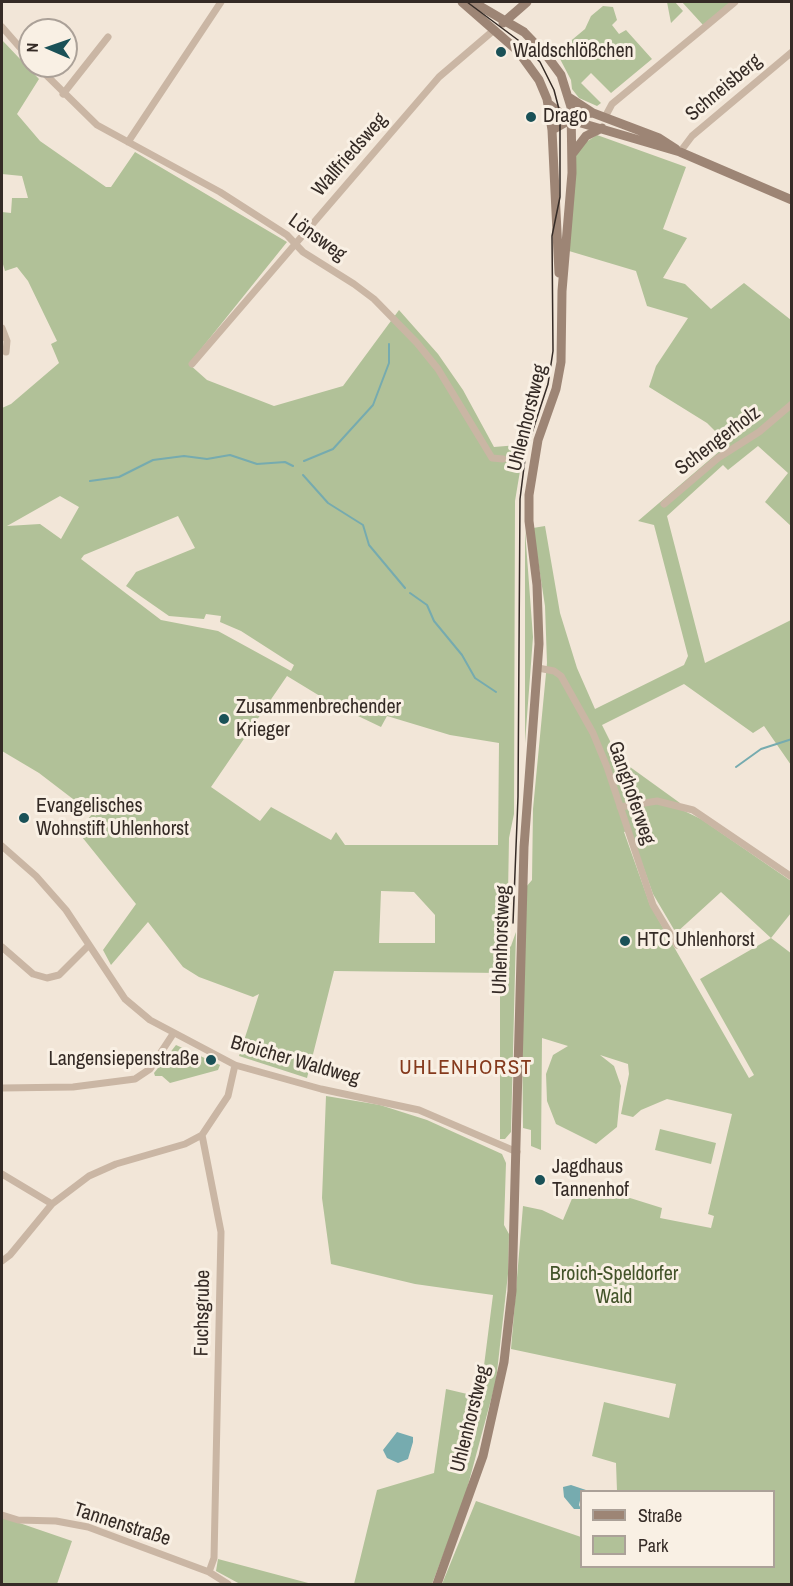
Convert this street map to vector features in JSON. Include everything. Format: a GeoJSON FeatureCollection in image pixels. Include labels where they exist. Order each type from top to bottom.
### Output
{"type":"FeatureCollection","features":[{"type":"Feature","properties":{"kind":"main road"},"geometry":{"type":"LineString","coordinates":[[462,2],[513,45],[531,67],[549,104],[571,118],[680,152],[792,200]]}},
{"type":"Feature","properties":{"kind":"main road"},"geometry":{"type":"LineString","coordinates":[[473,2],[526,34],[555,64],[570,98],[593,113],[659,138],[680,152]]}},
{"type":"Feature","properties":{"kind":"main road"},"geometry":{"type":"LineString","coordinates":[[494,30],[527,2]]}},
{"type":"Feature","properties":{"kind":"main road","name":"Uhlenhorstweg"},"geometry":{"type":"LineString","coordinates":[[436,1584],[483,1456],[504,1364],[512,1291],[523,863],[538,669],[539,608],[529,521],[529,495],[538,440],[560,369],[562,291],[572,154],[570,98]]}},
{"type":"Feature","properties":{"kind":"main road","name":"Uhlenhorstweg"},"geometry":{"type":"LineString","coordinates":[[549,104],[562,291]]}},
{"type":"Feature","properties":{"kind":"main road"},"geometry":{"type":"LineString","coordinates":[[552,130],[571,118],[593,113]]}},
{"type":"Feature","properties":{"kind":"main road"},"geometry":{"type":"LineString","coordinates":[[572,154],[586,136],[602,128]]}},
{"type":"Feature","properties":{"kind":"street"},"geometry":{"type":"LineString","coordinates":[[128,142],[221,2]]}},
{"type":"Feature","properties":{"kind":"street"},"geometry":{"type":"LineString","coordinates":[[605,117],[612,104],[735,2]]}},
{"type":"Feature","properties":{"kind":"street"},"geometry":{"type":"LineString","coordinates":[[2,27],[18,45]]}},
{"type":"Feature","properties":{"kind":"street","name":"Wallfriedsweg"},"geometry":{"type":"LineString","coordinates":[[192,364],[439,76],[494,30]]}},
{"type":"Feature","properties":{"kind":"street"},"geometry":{"type":"LineString","coordinates":[[63,94],[108,37]]}},
{"type":"Feature","properties":{"kind":"street","name":"Schneisberg"},"geometry":{"type":"LineString","coordinates":[[680,152],[692,136],[792,52]]}},
{"type":"Feature","properties":{"kind":"street","name":"Lönsweg"},"geometry":{"type":"LineString","coordinates":[[48,78],[97,125],[220,192],[295,243],[303,252],[374,299],[417,343],[444,378],[492,458],[503,459]]}},
{"type":"Feature","properties":{"kind":"street"},"geometry":{"type":"LineString","coordinates":[[2,328],[7,341],[6,352]]}},
{"type":"Feature","properties":{"kind":"street","name":"Schengerholz"},"geometry":{"type":"LineString","coordinates":[[664,504],[718,458],[759,432],[792,404]]}},
{"type":"Feature","properties":{"kind":"street","name":"Ganghoferweg"},"geometry":{"type":"LineString","coordinates":[[538,669],[555,671],[561,676],[593,733],[653,904],[677,945]]}},
{"type":"Feature","properties":{"kind":"street"},"geometry":{"type":"LineString","coordinates":[[620,807],[657,801],[693,810],[792,877]]}},
{"type":"Feature","properties":{"kind":"street","name":"Broicher Waldweg"},"geometry":{"type":"LineString","coordinates":[[2,846],[36,876],[66,910],[125,999],[150,1020],[173,1034],[234,1065],[321,1089],[419,1110],[517,1152]]}},
{"type":"Feature","properties":{"kind":"street"},"geometry":{"type":"LineString","coordinates":[[2,947],[33,974],[47,978],[59,975],[89,945]]}},
{"type":"Feature","properties":{"kind":"street"},"geometry":{"type":"LineString","coordinates":[[2,1088],[73,1087],[135,1079],[150,1069],[173,1034]]}},
{"type":"Feature","properties":{"kind":"street"},"geometry":{"type":"LineString","coordinates":[[2,1261],[10,1255],[52,1204],[89,1176],[117,1164],[185,1144],[202,1135],[228,1096],[234,1065]]}},
{"type":"Feature","properties":{"kind":"street","name":"Fuchsgrube"},"geometry":{"type":"LineString","coordinates":[[202,1135],[221,1232],[214,1557],[209,1572]]}},
{"type":"Feature","properties":{"kind":"street"},"geometry":{"type":"LineString","coordinates":[[2,1174],[52,1204]]}},
{"type":"Feature","properties":{"kind":"street","name":"Tannenstraße"},"geometry":{"type":"LineString","coordinates":[[2,1515],[18,1520],[56,1521],[88,1527],[209,1572],[228,1584]]}},
{"type":"Feature","properties":{"kind":"green space"},"geometry":{"type":"Polygon","coordinates":[[[667,2],[675,2],[683,11],[671,23],[667,2]]]}},
{"type":"Feature","properties":{"kind":"green space"},"geometry":{"type":"Polygon","coordinates":[[[682,2],[731,2],[703,25],[682,2]]]}},
{"type":"Feature","properties":{"kind":"green space"},"geometry":{"type":"Polygon","coordinates":[[[603,6],[613,7],[617,20],[612,25],[619,34],[626,30],[652,59],[611,93],[591,73],[581,83],[601,103],[597,106],[579,98],[572,89],[571,80],[559,57],[555,54],[585,29],[591,16],[603,6]]]}},
{"type":"Feature","properties":{"kind":"green space"},"geometry":{"type":"Polygon","coordinates":[[[2,40],[18,57],[18,78],[39,79],[17,114],[40,141],[106,187],[111,187],[135,152],[287,242],[189,364],[207,380],[274,406],[343,386],[399,310],[438,354],[463,390],[494,447],[518,445],[524,447],[515,501],[514,814],[509,838],[507,949],[511,946],[516,932],[511,1132],[505,1139],[500,1139],[500,973],[334,971],[307,1078],[239,1056],[259,994],[253,997],[199,977],[183,967],[148,922],[111,965],[103,950],[136,904],[78,832],[92,814],[96,816],[91,804],[86,809],[39,773],[2,751],[2,408],[11,404],[59,363],[51,344],[57,341],[28,281],[17,267],[5,271],[2,261],[2,212],[11,213],[12,198],[28,198],[22,176],[2,174],[2,40]],[[60,496],[7,526],[40,524],[61,539],[79,507],[60,496]],[[178,516],[84,555],[81,559],[161,620],[218,631],[291,671],[294,665],[241,631],[220,622],[221,616],[206,614],[204,619],[169,616],[126,586],[136,572],[195,548],[178,516]],[[287,676],[211,787],[260,821],[271,807],[331,840],[336,832],[345,845],[498,845],[499,743],[450,735],[387,716],[381,727],[333,704],[287,676]],[[381,891],[379,943],[435,943],[435,915],[414,892],[381,891]]]}},
{"type":"Feature","properties":{"kind":"green space","name":"Broich-Speldorfer Wald"},"geometry":{"type":"Polygon","coordinates":[[[597,135],[686,167],[663,229],[687,238],[663,278],[685,284],[711,309],[744,283],[791,320],[791,526],[765,502],[788,473],[758,446],[728,470],[723,465],[667,516],[705,663],[791,620],[791,765],[764,726],[753,733],[684,684],[602,725],[619,759],[680,803],[678,808],[701,819],[791,881],[791,913],[771,938],[792,954],[791,1584],[442,1584],[476,1501],[580,1537],[580,1568],[775,1568],[775,1490],[617,1490],[616,1463],[592,1456],[604,1402],[669,1418],[676,1384],[511,1349],[523,1206],[542,1210],[563,1220],[579,1182],[662,1208],[660,1218],[711,1228],[714,1216],[708,1214],[732,1114],[667,1099],[641,1110],[633,1117],[621,1114],[629,1074],[628,1064],[600,1055],[614,1066],[621,1086],[617,1127],[596,1144],[556,1124],[547,1101],[546,1074],[553,1055],[568,1046],[542,1038],[541,1150],[531,1146],[531,1130],[523,1128],[522,1025],[526,887],[532,880],[533,809],[547,663],[545,606],[533,528],[545,526],[560,613],[577,668],[595,709],[684,665],[688,656],[654,525],[638,521],[728,444],[707,423],[649,387],[656,366],[688,318],[647,306],[636,271],[569,251],[576,156],[580,146],[597,135]],[[630,830],[624,832],[650,905],[749,1078],[754,1075],[700,979],[771,938],[721,892],[676,933],[653,894],[630,830]]]}},
{"type":"Feature","properties":{"kind":"green space"},"geometry":{"type":"Polygon","coordinates":[[[525,530],[533,637],[525,743],[525,530]]]}},
{"type":"Feature","properties":{"kind":"green space"},"geometry":{"type":"Polygon","coordinates":[[[176,1045],[220,1065],[218,1070],[170,1083],[162,1076],[155,1076],[154,1073],[176,1045]]]}},
{"type":"Feature","properties":{"kind":"green space"},"geometry":{"type":"Polygon","coordinates":[[[326,1096],[380,1105],[427,1120],[502,1154],[506,1163],[504,1225],[509,1234],[508,1274],[496,1381],[464,1500],[432,1584],[354,1584],[377,1490],[434,1473],[446,1389],[480,1397],[493,1295],[415,1284],[331,1264],[322,1198],[326,1096]]]}},
{"type":"Feature","properties":{"kind":"green space"},"geometry":{"type":"Polygon","coordinates":[[[660,1129],[716,1143],[711,1164],[655,1150],[660,1129]]]}},
{"type":"Feature","properties":{"kind":"green space"},"geometry":{"type":"Polygon","coordinates":[[[2,1517],[72,1541],[57,1584],[2,1584],[2,1517]]]}},
{"type":"Feature","properties":{"kind":"green space"},"geometry":{"type":"Polygon","coordinates":[[[218,1559],[312,1584],[240,1584],[216,1571],[218,1559]]]}},
{"type":"Feature","properties":{"kind":"water"},"geometry":{"type":"Polygon","coordinates":[[[397,1432],[413,1437],[408,1459],[398,1463],[387,1458],[383,1450],[397,1432]]]}},
{"type":"Feature","properties":{"kind":"water"},"geometry":{"type":"Polygon","coordinates":[[[571,1485],[586,1490],[580,1490],[580,1509],[574,1509],[564,1497],[563,1487],[571,1485]]]}},
{"type":"Feature","properties":{"kind":"waterway"},"geometry":{"type":"LineString","coordinates":[[304,461],[333,449],[373,405],[389,363],[389,344]]}},
{"type":"Feature","properties":{"kind":"waterway"},"geometry":{"type":"LineString","coordinates":[[90,481],[119,477],[153,460],[184,456],[207,459],[230,455],[257,464],[285,462],[293,466]]}},
{"type":"Feature","properties":{"kind":"waterway"},"geometry":{"type":"LineString","coordinates":[[303,475],[328,503],[363,525],[369,545],[405,588]]}},
{"type":"Feature","properties":{"kind":"waterway"},"geometry":{"type":"LineString","coordinates":[[410,593],[427,605],[434,621],[462,655],[475,678],[496,692]]}},
{"type":"Feature","properties":{"kind":"waterway"},"geometry":{"type":"LineString","coordinates":[[736,767],[761,749],[792,739]]}},
{"type":"Feature","properties":{"kind":"tram line"},"geometry":{"type":"LineString","coordinates":[[467,2],[518,40],[540,62],[554,90],[560,113],[560,197],[552,236],[553,351],[548,384],[526,451],[520,499],[518,797],[513,923]]}},
{"type":"Feature","properties":{"kind":"place","name":"Waldschlößchen"},"geometry":{"type":"Point","coordinates":[501,52]}},
{"type":"Feature","properties":{"kind":"place","name":"Drago"},"geometry":{"type":"Point","coordinates":[531,117]}},
{"type":"Feature","properties":{"kind":"place","name":"Zusammenbrechender Krieger"},"geometry":{"type":"Point","coordinates":[224,719]}},
{"type":"Feature","properties":{"kind":"place","name":"Evangelisches Wohnstift Uhlenhorst"},"geometry":{"type":"Point","coordinates":[24,818]}},
{"type":"Feature","properties":{"kind":"place","name":"HTC Uhlenhorst"},"geometry":{"type":"Point","coordinates":[625,941]}},
{"type":"Feature","properties":{"kind":"place","name":"Langensiepenstraße"},"geometry":{"type":"Point","coordinates":[211,1060]}},
{"type":"Feature","properties":{"kind":"place","name":"Jagdhaus Tannenhof"},"geometry":{"type":"Point","coordinates":[540,1180]}},
{"type":"Feature","properties":{"kind":"district","name":"UHLENHORST"},"geometry":{"type":"Point","coordinates":[466,1068]}}]}
